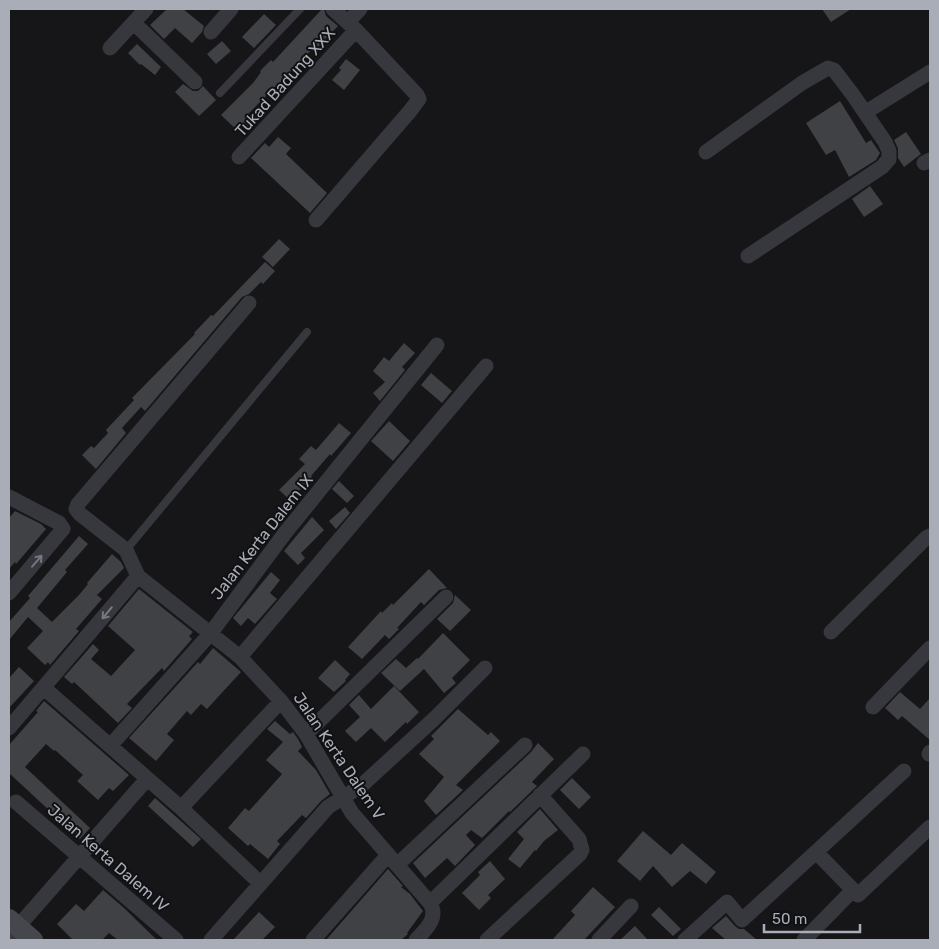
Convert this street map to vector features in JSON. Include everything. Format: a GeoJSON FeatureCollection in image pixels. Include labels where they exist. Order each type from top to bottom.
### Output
{"type":"FeatureCollection","features":[{"type":"Feature","properties":{"kind":"street"},"geometry":{"type":"LineString","coordinates":[[110,48],[146,9]]}},
{"type":"Feature","properties":{"kind":"street"},"geometry":{"type":"LineString","coordinates":[[211,32],[231,9]]}},
{"type":"Feature","properties":{"kind":"street"},"geometry":{"type":"LineString","coordinates":[[316,220],[419,99],[352,26],[333,9]]}},
{"type":"Feature","properties":{"kind":"street","name":"Tukad Badung XXX"},"geometry":{"type":"LineString","coordinates":[[239,157],[352,26],[360,9]]}},
{"type":"Feature","properties":{"kind":"street"},"geometry":{"type":"LineString","coordinates":[[134,23],[195,82]]}},
{"type":"Feature","properties":{"kind":"street"},"geometry":{"type":"LineString","coordinates":[[706,152],[802,83],[828,68],[834,70],[866,112],[889,151],[889,159],[876,171],[748,256]]}},
{"type":"Feature","properties":{"kind":"street"},"geometry":{"type":"LineString","coordinates":[[866,112],[930,72]]}},
{"type":"Feature","properties":{"kind":"street","name":"Jalan Kerta Dalem V"},"geometry":{"type":"LineString","coordinates":[[249,303],[102,475],[76,509],[126,550],[138,576],[240,657],[281,701],[306,734],[352,812],[432,906]]}},
{"type":"Feature","properties":{"kind":"street","name":"Jalan Kerta Dalem IX"},"geometry":{"type":"LineString","coordinates":[[110,746],[210,634],[285,533],[437,345]]}},
{"type":"Feature","properties":{"kind":"street"},"geometry":{"type":"LineString","coordinates":[[240,657],[486,366]]}},
{"type":"Feature","properties":{"kind":"street"},"geometry":{"type":"LineString","coordinates":[[9,497],[59,523],[63,529],[9,593]]}},
{"type":"Feature","properties":{"kind":"street"},"geometry":{"type":"LineString","coordinates":[[831,632],[930,536]]}},
{"type":"Feature","properties":{"kind":"street"},"geometry":{"type":"LineString","coordinates":[[9,728],[138,576]]}},
{"type":"Feature","properties":{"kind":"street"},"geometry":{"type":"LineString","coordinates":[[306,734],[446,597]]}},
{"type":"Feature","properties":{"kind":"street"},"geometry":{"type":"LineString","coordinates":[[873,707],[930,648]]}},
{"type":"Feature","properties":{"kind":"street"},"geometry":{"type":"LineString","coordinates":[[211,940],[328,807],[361,786],[486,668]]}},
{"type":"Feature","properties":{"kind":"street"},"geometry":{"type":"LineString","coordinates":[[44,688],[181,808],[260,883]]}},
{"type":"Feature","properties":{"kind":"street"},"geometry":{"type":"LineString","coordinates":[[181,808],[281,701]]}},
{"type":"Feature","properties":{"kind":"street"},"geometry":{"type":"LineString","coordinates":[[313,940],[393,860],[525,745]]}},
{"type":"Feature","properties":{"kind":"street"},"geometry":{"type":"LineString","coordinates":[[416,940],[430,924],[432,906],[540,795],[583,754]]}},
{"type":"Feature","properties":{"kind":"street"},"geometry":{"type":"LineString","coordinates":[[685,940],[727,902],[742,920],[904,771]]}},
{"type":"Feature","properties":{"kind":"street"},"geometry":{"type":"LineString","coordinates":[[33,940],[12,928],[78,859],[147,779]]}},
{"type":"Feature","properties":{"kind":"street"},"geometry":{"type":"LineString","coordinates":[[487,940],[580,854],[582,850],[579,839],[540,795]]}},
{"type":"Feature","properties":{"kind":"street","name":"Jalan Kerta Dalem IV"},"geometry":{"type":"LineString","coordinates":[[16,802],[78,859],[176,940]]}},
{"type":"Feature","properties":{"kind":"street"},"geometry":{"type":"LineString","coordinates":[[816,852],[858,895],[930,827]]}},
{"type":"Feature","properties":{"kind":"street"},"geometry":{"type":"LineString","coordinates":[[804,940],[853,890]]}},
{"type":"Feature","properties":{"kind":"street"},"geometry":{"type":"LineString","coordinates":[[599,940],[631,906]]}},
{"type":"Feature","properties":{"kind":"lane"},"geometry":{"type":"LineString","coordinates":[[220,93],[300,9]]}},
{"type":"Feature","properties":{"kind":"lane"},"geometry":{"type":"LineString","coordinates":[[126,550],[307,332]]}},
{"type":"Feature","properties":{"kind":"building"},"geometry":{"type":"Polygon","coordinates":[[[167,9],[183,9],[204,26],[202,32],[192,43],[175,28],[164,39],[150,25],[167,9]]]}},
{"type":"Feature","properties":{"kind":"building"},"geometry":{"type":"Polygon","coordinates":[[[324,9],[326,16],[338,26],[317,48],[315,46],[277,87],[246,116],[252,122],[241,134],[221,115],[253,83],[260,71],[271,60],[273,62],[324,9]]]}},
{"type":"Feature","properties":{"kind":"building"},"geometry":{"type":"Polygon","coordinates":[[[822,9],[851,9],[831,22],[822,9]]]}},
{"type":"Feature","properties":{"kind":"building"},"geometry":{"type":"Polygon","coordinates":[[[264,14],[276,25],[254,48],[242,37],[264,14]]]}},
{"type":"Feature","properties":{"kind":"building"},"geometry":{"type":"Polygon","coordinates":[[[222,41],[231,51],[216,64],[207,54],[222,41]]]}},
{"type":"Feature","properties":{"kind":"building"},"geometry":{"type":"Polygon","coordinates":[[[137,44],[161,67],[155,75],[140,65],[128,53],[137,44]]]}},
{"type":"Feature","properties":{"kind":"building"},"geometry":{"type":"Polygon","coordinates":[[[346,59],[360,70],[344,90],[332,80],[341,70],[339,68],[346,59]]]}},
{"type":"Feature","properties":{"kind":"building"},"geometry":{"type":"Polygon","coordinates":[[[183,84],[193,91],[198,91],[203,86],[216,100],[199,116],[175,92],[183,84]]]}},
{"type":"Feature","properties":{"kind":"building"},"geometry":{"type":"Polygon","coordinates":[[[840,101],[866,143],[871,140],[880,153],[876,160],[849,177],[835,150],[826,155],[806,123],[840,101]]]}},
{"type":"Feature","properties":{"kind":"building"},"geometry":{"type":"Polygon","coordinates":[[[906,132],[921,154],[904,167],[898,158],[898,148],[894,140],[906,132]]]}},
{"type":"Feature","properties":{"kind":"building"},"geometry":{"type":"Polygon","coordinates":[[[278,137],[291,148],[286,154],[327,193],[310,213],[251,158],[265,143],[269,147],[278,137]]]}},
{"type":"Feature","properties":{"kind":"building"},"geometry":{"type":"Polygon","coordinates":[[[870,186],[883,204],[864,217],[852,199],[870,186]]]}},
{"type":"Feature","properties":{"kind":"building"},"geometry":{"type":"Polygon","coordinates":[[[279,239],[290,249],[273,267],[262,257],[279,239]]]}},
{"type":"Feature","properties":{"kind":"building"},"geometry":{"type":"Polygon","coordinates":[[[265,262],[275,271],[263,284],[261,282],[249,294],[242,297],[145,411],[141,407],[122,428],[126,433],[96,469],[82,455],[91,446],[94,448],[108,433],[106,430],[134,400],[132,398],[195,334],[211,315],[213,316],[265,262]]]}},
{"type":"Feature","properties":{"kind":"building"},"geometry":{"type":"Polygon","coordinates":[[[404,343],[415,353],[402,367],[405,370],[380,401],[373,393],[385,382],[373,371],[384,357],[389,361],[404,343]]]}},
{"type":"Feature","properties":{"kind":"building"},"geometry":{"type":"Polygon","coordinates":[[[431,373],[452,391],[442,403],[421,385],[431,373]]]}},
{"type":"Feature","properties":{"kind":"building"},"geometry":{"type":"Polygon","coordinates":[[[389,421],[410,441],[393,461],[371,441],[389,421]]]}},
{"type":"Feature","properties":{"kind":"building"},"geometry":{"type":"Polygon","coordinates":[[[339,423],[351,433],[290,500],[279,490],[305,464],[299,459],[311,446],[316,450],[339,423]]]}},
{"type":"Feature","properties":{"kind":"building"},"geometry":{"type":"Polygon","coordinates":[[[339,481],[354,496],[347,503],[332,489],[339,481]]]}},
{"type":"Feature","properties":{"kind":"building"},"geometry":{"type":"Polygon","coordinates":[[[345,507],[350,513],[336,529],[329,521],[345,507]]]}},
{"type":"Feature","properties":{"kind":"building"},"geometry":{"type":"Polygon","coordinates":[[[15,511],[41,524],[46,529],[16,564],[15,562],[9,569],[9,518],[15,511]]]}},
{"type":"Feature","properties":{"kind":"building"},"geometry":{"type":"Polygon","coordinates":[[[312,517],[324,530],[301,553],[305,558],[298,565],[284,551],[312,517]]]}},
{"type":"Feature","properties":{"kind":"building"},"geometry":{"type":"Polygon","coordinates":[[[79,536],[88,544],[65,570],[67,572],[37,608],[52,622],[79,595],[112,554],[121,562],[124,568],[97,595],[102,599],[76,629],[79,631],[50,665],[48,662],[45,665],[27,648],[43,631],[28,617],[9,640],[9,622],[30,598],[28,596],[79,536]]]}},
{"type":"Feature","properties":{"kind":"building"},"geometry":{"type":"Polygon","coordinates":[[[429,569],[447,588],[439,590],[424,605],[421,602],[389,639],[385,635],[362,659],[348,647],[381,611],[382,613],[392,603],[393,605],[429,569]]]}},
{"type":"Feature","properties":{"kind":"building"},"geometry":{"type":"Polygon","coordinates":[[[271,572],[280,580],[270,593],[277,599],[255,624],[248,618],[241,626],[233,618],[271,572]]]}},
{"type":"Feature","properties":{"kind":"building"},"geometry":{"type":"Polygon","coordinates":[[[139,589],[193,632],[189,636],[192,639],[164,671],[162,668],[127,704],[132,708],[118,723],[74,682],[72,684],[64,677],[93,644],[99,650],[91,659],[111,676],[135,650],[108,626],[139,589]]]}},
{"type":"Feature","properties":{"kind":"building"},"geometry":{"type":"Polygon","coordinates":[[[455,595],[471,610],[450,631],[437,619],[453,603],[455,595]]]}},
{"type":"Feature","properties":{"kind":"building"},"geometry":{"type":"Polygon","coordinates":[[[443,633],[470,660],[452,678],[456,683],[444,693],[424,669],[400,691],[381,673],[396,659],[406,668],[418,659],[443,633]]]}},
{"type":"Feature","properties":{"kind":"building"},"geometry":{"type":"Polygon","coordinates":[[[213,648],[241,672],[207,709],[201,704],[191,715],[187,711],[167,734],[174,740],[156,761],[129,738],[213,648]]]}},
{"type":"Feature","properties":{"kind":"building"},"geometry":{"type":"Polygon","coordinates":[[[335,660],[350,674],[346,681],[334,692],[318,678],[335,660]]]}},
{"type":"Feature","properties":{"kind":"building"},"geometry":{"type":"Polygon","coordinates":[[[19,667],[34,681],[9,708],[9,678],[19,667]]]}},
{"type":"Feature","properties":{"kind":"building"},"geometry":{"type":"Polygon","coordinates":[[[394,686],[419,712],[385,742],[371,728],[356,742],[345,731],[360,717],[349,705],[359,695],[371,709],[394,686]]]}},
{"type":"Feature","properties":{"kind":"building"},"geometry":{"type":"Polygon","coordinates":[[[900,692],[920,709],[930,698],[930,740],[902,716],[898,720],[885,708],[900,692]]]}},
{"type":"Feature","properties":{"kind":"building"},"geometry":{"type":"Polygon","coordinates":[[[44,701],[129,775],[113,791],[109,788],[98,800],[77,781],[83,775],[46,744],[25,767],[90,828],[80,839],[9,773],[9,745],[38,712],[36,711],[44,701]]]}},
{"type":"Feature","properties":{"kind":"building"},"geometry":{"type":"Polygon","coordinates":[[[458,709],[488,735],[491,732],[500,741],[456,785],[463,790],[436,815],[424,801],[444,777],[419,754],[434,739],[431,736],[458,709]]]}},
{"type":"Feature","properties":{"kind":"building"},"geometry":{"type":"Polygon","coordinates":[[[275,721],[290,734],[293,732],[302,747],[298,751],[316,770],[330,794],[306,818],[302,815],[277,841],[280,844],[268,859],[250,844],[248,846],[228,828],[245,808],[249,811],[282,774],[266,760],[283,742],[267,729],[275,721]]]}},
{"type":"Feature","properties":{"kind":"building"},"geometry":{"type":"Polygon","coordinates":[[[538,743],[554,759],[532,782],[537,786],[482,838],[471,830],[466,835],[475,845],[455,866],[447,858],[425,878],[413,863],[531,752],[538,743]]]}},
{"type":"Feature","properties":{"kind":"building"},"geometry":{"type":"Polygon","coordinates":[[[572,778],[591,797],[579,809],[560,790],[572,778]]]}},
{"type":"Feature","properties":{"kind":"building"},"geometry":{"type":"Polygon","coordinates":[[[155,798],[201,839],[193,847],[148,806],[155,798]]]}},
{"type":"Feature","properties":{"kind":"building"},"geometry":{"type":"Polygon","coordinates":[[[540,809],[558,830],[535,850],[520,868],[508,859],[524,839],[517,832],[540,809]]]}},
{"type":"Feature","properties":{"kind":"building"},"geometry":{"type":"Polygon","coordinates":[[[643,831],[671,855],[682,843],[716,872],[706,884],[690,871],[672,887],[653,866],[640,881],[617,861],[643,831]]]}},
{"type":"Feature","properties":{"kind":"building"},"geometry":{"type":"Polygon","coordinates":[[[490,861],[505,879],[488,895],[491,898],[479,910],[462,893],[480,875],[478,872],[490,861]]]}},
{"type":"Feature","properties":{"kind":"building"},"geometry":{"type":"Polygon","coordinates":[[[388,869],[403,886],[401,887],[410,894],[423,911],[408,934],[401,940],[326,940],[388,869]]]}},
{"type":"Feature","properties":{"kind":"building"},"geometry":{"type":"Polygon","coordinates":[[[593,887],[615,907],[584,940],[552,940],[575,915],[571,911],[593,887]]]}},
{"type":"Feature","properties":{"kind":"building"},"geometry":{"type":"Polygon","coordinates":[[[103,890],[157,940],[118,940],[109,933],[102,940],[73,940],[57,924],[76,904],[84,911],[103,890]]]}},
{"type":"Feature","properties":{"kind":"building"},"geometry":{"type":"Polygon","coordinates":[[[659,907],[681,929],[673,936],[651,915],[659,907]]]}},
{"type":"Feature","properties":{"kind":"building"},"geometry":{"type":"Polygon","coordinates":[[[259,912],[275,927],[262,940],[233,940],[259,912]]]}},
{"type":"Feature","properties":{"kind":"building"},"geometry":{"type":"Polygon","coordinates":[[[726,916],[735,926],[739,929],[744,929],[757,940],[726,940],[712,928],[726,916]]]}},
{"type":"Feature","properties":{"kind":"building"},"geometry":{"type":"Polygon","coordinates":[[[635,926],[648,940],[620,940],[635,926]]]}}]}
